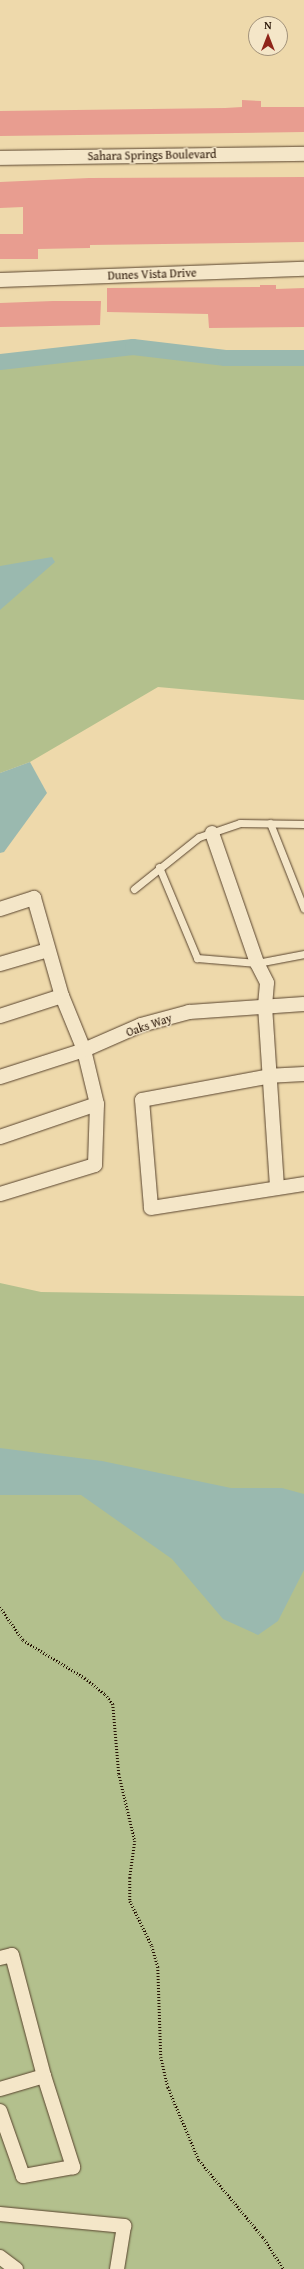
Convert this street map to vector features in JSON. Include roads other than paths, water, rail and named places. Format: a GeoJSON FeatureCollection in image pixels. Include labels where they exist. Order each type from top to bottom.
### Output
{"type":"FeatureCollection","features":[{"type":"Feature","properties":{"kind":"street","name":"Sahara Springs Boulevard"},"geometry":{"type":"LineString","coordinates":[[0,158],[304,154]]}},
{"type":"Feature","properties":{"kind":"street","name":"Dunes Vista Drive"},"geometry":{"type":"LineString","coordinates":[[0,280],[304,269]]}},
{"type":"Feature","properties":{"kind":"street"},"geometry":{"type":"LineString","coordinates":[[212,833],[257,963],[267,982],[265,1006],[271,1076],[276,1188]]}},
{"type":"Feature","properties":{"kind":"street"},"geometry":{"type":"LineString","coordinates":[[0,908],[34,898],[62,996],[84,1050],[97,1104],[95,1165],[0,1194]]}},
{"type":"Feature","properties":{"kind":"street"},"geometry":{"type":"LineString","coordinates":[[0,964],[48,950]]}},
{"type":"Feature","properties":{"kind":"street"},"geometry":{"type":"LineString","coordinates":[[0,1016],[62,996]]}},
{"type":"Feature","properties":{"kind":"street","name":"Oaks Way"},"geometry":{"type":"LineString","coordinates":[[0,1077],[84,1050],[141,1026],[190,1012],[304,1004]]}},
{"type":"Feature","properties":{"kind":"street"},"geometry":{"type":"LineString","coordinates":[[304,1074],[271,1076],[142,1100],[151,1208],[304,1184]]}},
{"type":"Feature","properties":{"kind":"street"},"geometry":{"type":"LineString","coordinates":[[0,1137],[97,1104]]}},
{"type":"Feature","properties":{"kind":"street"},"geometry":{"type":"LineString","coordinates":[[0,1958],[12,1955],[44,2076],[73,2167],[23,2176],[0,2111]]}},
{"type":"Feature","properties":{"kind":"street"},"geometry":{"type":"LineString","coordinates":[[0,2089],[44,2076]]}},
{"type":"Feature","properties":{"kind":"street"},"geometry":{"type":"LineString","coordinates":[[0,2214],[124,2226],[117,2269]]}},
{"type":"Feature","properties":{"kind":"street"},"geometry":{"type":"LineString","coordinates":[[0,2257],[16,2269]]}},
{"type":"Feature","properties":{"kind":"lane"},"geometry":{"type":"LineString","coordinates":[[134,889],[159,867],[199,837],[240,823],[304,824]]}},
{"type":"Feature","properties":{"kind":"lane"},"geometry":{"type":"LineString","coordinates":[[270,823],[304,909]]}},
{"type":"Feature","properties":{"kind":"lane"},"geometry":{"type":"LineString","coordinates":[[159,867],[197,958],[257,963],[304,954]]}},
{"type":"Feature","properties":{"kind":"water"},"geometry":{"type":"Polygon","coordinates":[[[52,557],[55,562],[0,610],[0,566],[52,557]]]}},
{"type":"Feature","properties":{"kind":"water"},"geometry":{"type":"Polygon","coordinates":[[[30,762],[47,793],[4,852],[0,853],[0,773],[30,762]]]}},
{"type":"Feature","properties":{"kind":"water"},"geometry":{"type":"Polygon","coordinates":[[[0,1448],[102,1461],[231,1488],[282,1488],[304,1494],[304,1570],[278,1621],[258,1635],[223,1619],[172,1559],[81,1495],[0,1495],[0,1448]]]}},
{"type":"Feature","properties":{"kind":"waterway"},"geometry":{"type":"LineString","coordinates":[[0,362],[133,347],[225,358],[304,358]]}}]}
